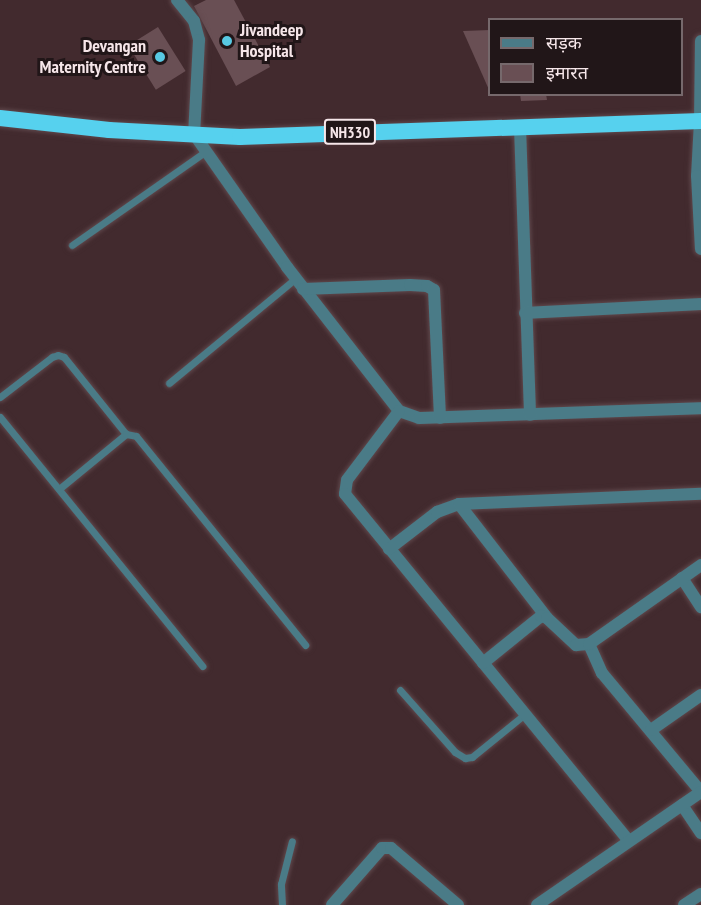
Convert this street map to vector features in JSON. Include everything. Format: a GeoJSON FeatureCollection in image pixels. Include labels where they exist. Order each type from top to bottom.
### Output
{"type":"FeatureCollection","features":[{"type":"Feature","properties":{"kind":"highway","name":"NH330"},"geometry":{"type":"LineString","coordinates":[[0,118],[109,130],[240,137],[700,121]]}},
{"type":"Feature","properties":{"kind":"street"},"geometry":{"type":"LineString","coordinates":[[177,0],[194,21],[199,40],[194,135],[299,284],[399,411],[419,418],[440,418],[701,408]]}},
{"type":"Feature","properties":{"kind":"street"},"geometry":{"type":"LineString","coordinates":[[701,40],[697,176],[701,249]]}},
{"type":"Feature","properties":{"kind":"street"},"geometry":{"type":"LineString","coordinates":[[520,127],[530,415]]}},
{"type":"Feature","properties":{"kind":"street"},"geometry":{"type":"LineString","coordinates":[[299,284],[410,285],[427,286],[434,290],[440,418]]}},
{"type":"Feature","properties":{"kind":"street"},"geometry":{"type":"LineString","coordinates":[[525,313],[701,304]]}},
{"type":"Feature","properties":{"kind":"street"},"geometry":{"type":"LineString","coordinates":[[399,411],[344,487],[345,494],[629,841]]}},
{"type":"Feature","properties":{"kind":"street"},"geometry":{"type":"LineString","coordinates":[[389,549],[437,512],[459,504],[700,496]]}},
{"type":"Feature","properties":{"kind":"street"},"geometry":{"type":"LineString","coordinates":[[459,504],[547,618],[576,645],[589,644],[701,565]]}},
{"type":"Feature","properties":{"kind":"street"},"geometry":{"type":"LineString","coordinates":[[682,578],[701,607]]}},
{"type":"Feature","properties":{"kind":"street"},"geometry":{"type":"LineString","coordinates":[[483,663],[535,620],[541,616],[547,618]]}},
{"type":"Feature","properties":{"kind":"street"},"geometry":{"type":"LineString","coordinates":[[537,905],[701,792],[602,673],[589,644]]}},
{"type":"Feature","properties":{"kind":"street"},"geometry":{"type":"LineString","coordinates":[[651,730],[701,694]]}},
{"type":"Feature","properties":{"kind":"street"},"geometry":{"type":"LineString","coordinates":[[682,805],[701,833]]}},
{"type":"Feature","properties":{"kind":"street"},"geometry":{"type":"LineString","coordinates":[[332,905],[382,849],[391,848],[458,905]]}},
{"type":"Feature","properties":{"kind":"street"},"geometry":{"type":"LineString","coordinates":[[684,905],[701,894]]}},
{"type":"Feature","properties":{"kind":"lane"},"geometry":{"type":"LineString","coordinates":[[72,245],[206,151]]}},
{"type":"Feature","properties":{"kind":"lane"},"geometry":{"type":"LineString","coordinates":[[169,383],[299,284]]}},
{"type":"Feature","properties":{"kind":"lane"},"geometry":{"type":"LineString","coordinates":[[0,397],[52,357],[58,355],[64,357],[126,434],[136,436],[304,645]]}},
{"type":"Feature","properties":{"kind":"lane"},"geometry":{"type":"LineString","coordinates":[[0,417],[202,666]]}},
{"type":"Feature","properties":{"kind":"lane"},"geometry":{"type":"LineString","coordinates":[[59,489],[126,434]]}},
{"type":"Feature","properties":{"kind":"lane"},"geometry":{"type":"LineString","coordinates":[[400,690],[455,752],[465,758],[472,757],[525,714]]}},
{"type":"Feature","properties":{"kind":"lane"},"geometry":{"type":"LineString","coordinates":[[282,905],[281,884],[292,841]]}},
{"type":"Feature","properties":{"kind":"building"},"geometry":{"type":"Polygon","coordinates":[[[206,0],[234,0],[270,67],[236,86],[194,6],[206,0]]]}},
{"type":"Feature","properties":{"kind":"building"},"geometry":{"type":"Polygon","coordinates":[[[158,27],[186,71],[156,90],[128,46],[158,27]]]}},
{"type":"Feature","properties":{"kind":"building"},"geometry":{"type":"Polygon","coordinates":[[[488,30],[488,87],[463,31],[488,30]]]}},
{"type":"Feature","properties":{"kind":"building"},"geometry":{"type":"Polygon","coordinates":[[[520,96],[546,96],[547,100],[521,101],[520,96]]]}},
{"type":"Feature","properties":{"kind":"place","name":"Jivandeep Hospital"},"geometry":{"type":"Point","coordinates":[227,41]}},
{"type":"Feature","properties":{"kind":"place","name":"Devangan Maternity Centre"},"geometry":{"type":"Point","coordinates":[160,57]}}]}
